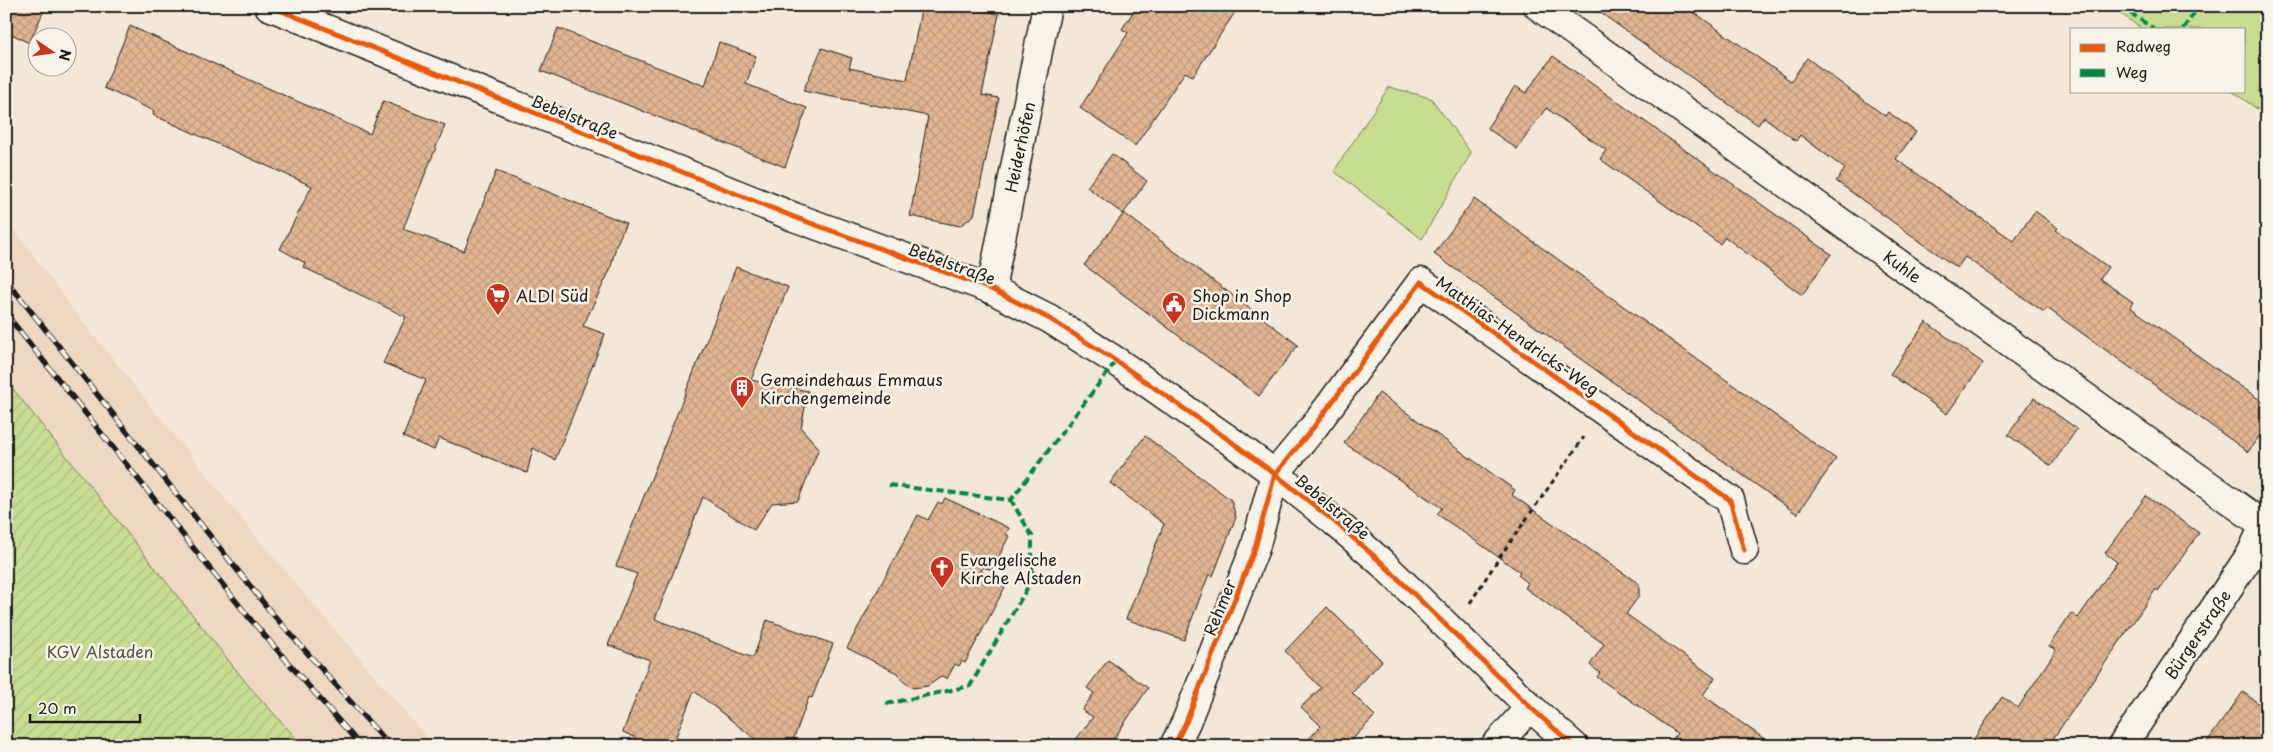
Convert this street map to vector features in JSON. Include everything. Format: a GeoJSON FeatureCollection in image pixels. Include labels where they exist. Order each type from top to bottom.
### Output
{"type":"FeatureCollection","features":[{"type":"Feature","properties":{"kind":"street","name":"Bebelstraße"},"geometry":{"type":"LineString","coordinates":[[269,6],[794,217],[990,289],[1080,337],[1275,474],[1335,522],[1530,707],[1574,746]]}},
{"type":"Feature","properties":{"kind":"street","name":"Heiderhöfen"},"geometry":{"type":"LineString","coordinates":[[990,289],[1047,6]]}},
{"type":"Feature","properties":{"kind":"street","name":"Kuhle"},"geometry":{"type":"LineString","coordinates":[[1538,6],[2266,523]]}},
{"type":"Feature","properties":{"kind":"street","name":"Matthias-Hendricks-Weg"},"geometry":{"type":"LineString","coordinates":[[1275,474],[1312,428],[1421,282],[1730,500],[1744,550]]}},
{"type":"Feature","properties":{"kind":"street","name":"Rehmer"},"geometry":{"type":"LineString","coordinates":[[1174,746],[1186,722],[1255,548],[1275,474]]}},
{"type":"Feature","properties":{"kind":"street","name":"Bürgerstraße"},"geometry":{"type":"LineString","coordinates":[[2122,746],[2251,554],[2266,523]]}},
{"type":"Feature","properties":{"kind":"street"},"geometry":{"type":"LineString","coordinates":[[1495,746],[1530,707]]}},
{"type":"Feature","properties":{"kind":"path"},"geometry":{"type":"LineString","coordinates":[[1452,631],[1499,558],[1603,410]]}},
{"type":"Feature","properties":{"kind":"shaded area"},"geometry":{"type":"Polygon","coordinates":[[[6,219],[84,323],[267,550],[434,746],[303,746],[248,685],[6,380],[6,219]]]}},
{"type":"Feature","properties":{"kind":"green space"},"geometry":{"type":"Polygon","coordinates":[[[2110,6],[2267,6],[2267,116],[2233,92],[2246,92],[2246,28],[2141,28],[2110,6]]]}},
{"type":"Feature","properties":{"kind":"green space"},"geometry":{"type":"Polygon","coordinates":[[[1389,87],[1431,98],[1471,153],[1422,239],[1334,171],[1389,87]]]}},
{"type":"Feature","properties":{"kind":"green space","name":"KGV Alstaden"},"geometry":{"type":"Polygon","coordinates":[[[6,380],[248,685],[303,746],[6,746],[6,380]]]}},
{"type":"Feature","properties":{"kind":"building"},"geometry":{"type":"Polygon","coordinates":[[[6,6],[46,6],[36,28],[28,28],[28,42],[6,31],[6,6]]]}},
{"type":"Feature","properties":{"kind":"building"},"geometry":{"type":"Polygon","coordinates":[[[922,6],[959,6],[999,14],[982,95],[999,98],[974,215],[960,226],[910,216],[928,116],[803,91],[822,48],[852,58],[849,68],[907,80],[922,6]]]}},
{"type":"Feature","properties":{"kind":"building"},"geometry":{"type":"Polygon","coordinates":[[[1137,6],[1239,6],[1193,76],[1185,72],[1135,146],[1080,108],[1128,33],[1122,29],[1137,6]]]}},
{"type":"Feature","properties":{"kind":"building"},"geometry":{"type":"Polygon","coordinates":[[[1591,6],[1685,6],[1791,81],[1807,58],[1885,116],[1888,112],[1916,132],[1896,159],[2014,241],[2035,211],[2058,228],[2056,230],[2108,267],[2100,279],[2133,302],[2130,307],[2267,405],[2267,425],[2248,452],[2047,308],[2044,312],[1965,257],[1957,268],[1836,181],[1845,169],[1800,135],[1796,141],[1764,117],[1758,125],[1591,6]]]}},
{"type":"Feature","properties":{"kind":"building"},"geometry":{"type":"Polygon","coordinates":[[[130,26],[370,134],[383,101],[445,125],[403,229],[464,251],[496,171],[626,223],[616,246],[610,270],[583,326],[605,334],[555,460],[533,448],[527,473],[439,438],[434,450],[403,437],[426,380],[383,363],[406,317],[303,267],[305,263],[280,249],[312,186],[153,115],[154,111],[104,88],[130,26]]]}},
{"type":"Feature","properties":{"kind":"building"},"geometry":{"type":"Polygon","coordinates":[[[558,28],[705,86],[719,42],[756,56],[746,84],[807,108],[785,167],[541,71],[558,28]]]}},
{"type":"Feature","properties":{"kind":"building"},"geometry":{"type":"Polygon","coordinates":[[[1553,56],[1831,254],[1802,295],[1725,237],[1720,244],[1600,159],[1606,150],[1546,108],[1517,149],[1487,128],[1515,86],[1526,93],[1553,56]]]}},
{"type":"Feature","properties":{"kind":"building"},"geometry":{"type":"Polygon","coordinates":[[[1112,154],[1147,181],[1123,214],[1087,187],[1112,154]]]}},
{"type":"Feature","properties":{"kind":"building"},"geometry":{"type":"Polygon","coordinates":[[[1474,199],[1836,459],[1797,514],[1434,254],[1474,199]]]}},
{"type":"Feature","properties":{"kind":"building"},"geometry":{"type":"Polygon","coordinates":[[[1124,213],[1298,345],[1259,396],[1084,265],[1124,213]]]}},
{"type":"Feature","properties":{"kind":"building"},"geometry":{"type":"Polygon","coordinates":[[[736,267],[788,287],[751,380],[808,391],[801,428],[819,448],[798,501],[772,503],[754,530],[703,497],[655,619],[753,658],[767,620],[833,644],[812,698],[809,697],[791,746],[764,746],[694,691],[672,746],[633,746],[636,738],[623,732],[650,660],[608,645],[637,574],[616,566],[736,267]]]}},
{"type":"Feature","properties":{"kind":"building"},"geometry":{"type":"Polygon","coordinates":[[[1926,322],[1983,363],[1947,414],[1890,374],[1926,322]]]}},
{"type":"Feature","properties":{"kind":"building"},"geometry":{"type":"Polygon","coordinates":[[[1379,393],[1515,490],[1512,495],[1639,584],[1639,596],[1626,614],[1715,678],[1703,695],[1774,746],[1668,746],[1677,733],[1597,677],[1600,673],[1590,665],[1604,644],[1525,588],[1528,583],[1518,575],[1520,572],[1437,514],[1442,508],[1344,443],[1379,393]]]}},
{"type":"Feature","properties":{"kind":"building"},"geometry":{"type":"Polygon","coordinates":[[[2034,398],[2077,429],[2051,466],[2008,435],[2034,398]]]}},
{"type":"Feature","properties":{"kind":"building"},"geometry":{"type":"Polygon","coordinates":[[[1145,436],[1231,500],[1236,517],[1213,576],[1209,574],[1184,640],[1126,619],[1164,524],[1110,483],[1145,436]]]}},
{"type":"Feature","properties":{"kind":"building"},"geometry":{"type":"Polygon","coordinates":[[[2146,496],[2199,533],[2185,553],[2158,591],[2156,589],[2048,746],[1969,746],[2002,697],[2018,708],[2056,650],[2049,646],[2071,613],[2078,618],[2117,562],[2105,553],[2146,496]]]}},
{"type":"Feature","properties":{"kind":"building","name":"Evangelische Kirche Alstaden"},"geometry":{"type":"Polygon","coordinates":[[[945,498],[1009,528],[1006,534],[1009,536],[992,570],[983,567],[981,571],[1005,587],[965,663],[962,661],[959,666],[955,664],[947,679],[942,676],[928,686],[913,688],[904,682],[897,673],[847,648],[918,515],[928,520],[938,502],[942,504],[945,498]]]}},
{"type":"Feature","properties":{"kind":"building"},"geometry":{"type":"Polygon","coordinates":[[[1327,607],[1382,661],[1352,693],[1375,716],[1346,746],[1302,746],[1321,726],[1301,707],[1321,688],[1285,651],[1327,607]]]}},
{"type":"Feature","properties":{"kind":"building"},"geometry":{"type":"Polygon","coordinates":[[[1108,660],[1148,688],[1109,746],[1071,746],[1093,717],[1082,710],[1094,693],[1087,688],[1108,660]]]}},
{"type":"Feature","properties":{"kind":"building"},"geometry":{"type":"Polygon","coordinates":[[[2243,692],[2267,710],[2267,746],[2204,746],[2243,692]]]}},
{"type":"Feature","properties":{"kind":"railway"},"geometry":{"type":"LineString","coordinates":[[6,280],[270,611],[390,746]]}},
{"type":"Feature","properties":{"kind":"railway"},"geometry":{"type":"LineString","coordinates":[[6,314],[251,620],[361,746]]}},
{"type":"Feature","properties":{"kind":"marked path"},"geometry":{"type":"LineString","coordinates":[[2120,6],[2153,28]]}},
{"type":"Feature","properties":{"kind":"marked path"},"geometry":{"type":"LineString","coordinates":[[2184,28],[2199,6]]}},
{"type":"Feature","properties":{"kind":"marked path"},"geometry":{"type":"LineString","coordinates":[[889,485],[1011,500],[1116,361]]}},
{"type":"Feature","properties":{"kind":"marked path"},"geometry":{"type":"LineString","coordinates":[[886,704],[970,686],[1032,580],[1032,536],[1011,500]]}},
{"type":"Feature","properties":{"kind":"cycle path"},"geometry":{"type":"LineString","coordinates":[[269,6],[794,217],[991,289],[1050,319],[1116,361],[1229,440],[1335,522],[1382,563],[1530,707],[1574,746]]}},
{"type":"Feature","properties":{"kind":"cycle path"},"geometry":{"type":"LineString","coordinates":[[1174,746],[1186,722],[1255,548],[1275,474],[1313,428],[1421,282],[1730,500],[1744,550]]}},
{"type":"Feature","properties":{"kind":"place","name":"ALDI Süd"},"geometry":{"type":"Point","coordinates":[498,316]}},
{"type":"Feature","properties":{"kind":"place","name":"Shop in Shop Dickmann"},"geometry":{"type":"Point","coordinates":[1174,325]}},
{"type":"Feature","properties":{"kind":"place","name":"Gemeindehaus Emmaus Kirchengemeinde"},"geometry":{"type":"Point","coordinates":[742,409]}},
{"type":"Feature","properties":{"kind":"place","name":"Evangelische Kirche Alstaden"},"geometry":{"type":"Point","coordinates":[942,589]}}]}
